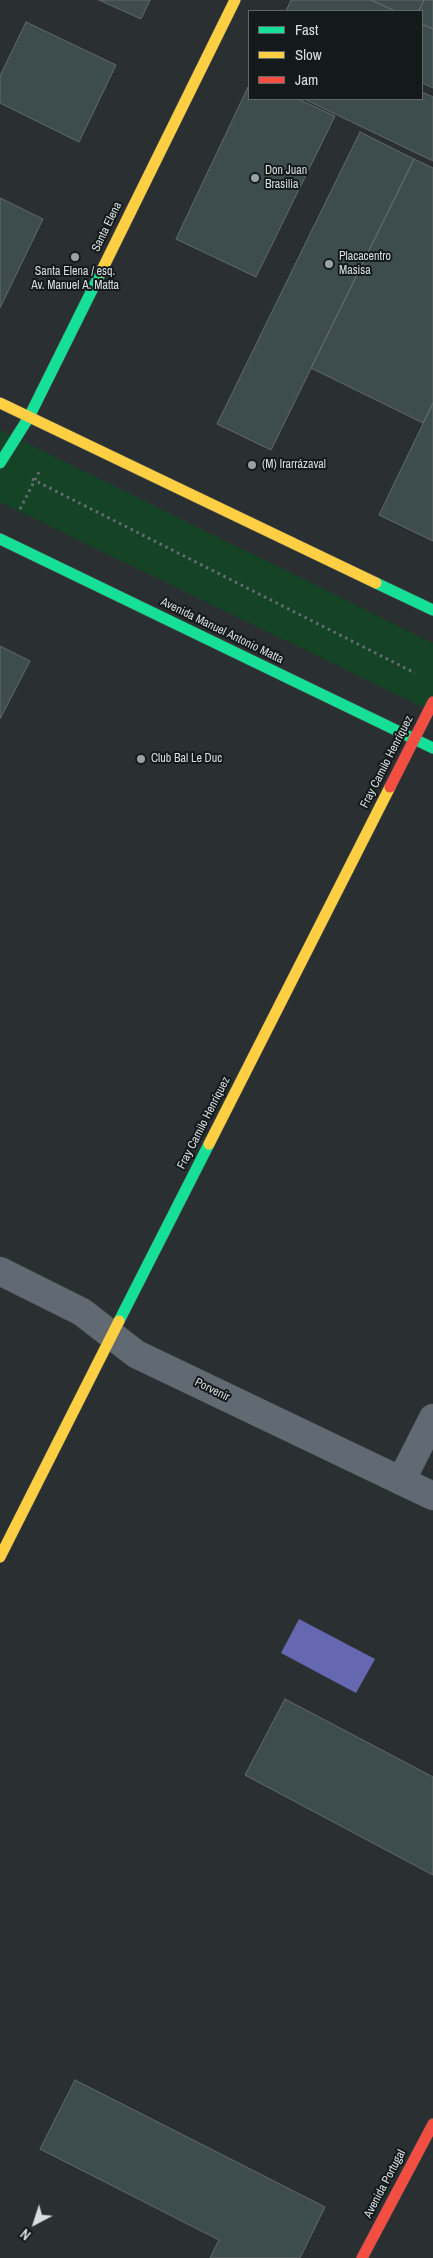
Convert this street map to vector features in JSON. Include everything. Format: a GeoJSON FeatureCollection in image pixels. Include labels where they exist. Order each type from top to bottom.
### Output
{"type":"FeatureCollection","features":[{"type":"Feature","properties":{"kind":"street","name":"Santa Elena"},"geometry":{"type":"LineString","coordinates":[[0,463],[29,417],[234,0]]}},
{"type":"Feature","properties":{"kind":"street"},"geometry":{"type":"LineString","coordinates":[[0,403],[433,610]]}},
{"type":"Feature","properties":{"kind":"street","name":"Avenida Manuel Antonio Matta"},"geometry":{"type":"LineString","coordinates":[[2,540],[433,748]]}},
{"type":"Feature","properties":{"kind":"street","name":"Fray Camilo Henríquez"},"geometry":{"type":"LineString","coordinates":[[0,1557],[433,702]]}},
{"type":"Feature","properties":{"kind":"street","name":"Porvenir"},"geometry":{"type":"LineString","coordinates":[[0,1271],[82,1312],[136,1354],[433,1496]]}},
{"type":"Feature","properties":{"kind":"street"},"geometry":{"type":"LineString","coordinates":[[401,1481],[433,1418]]}},
{"type":"Feature","properties":{"kind":"street","name":"Avenida Portugal"},"geometry":{"type":"LineString","coordinates":[[362,2258],[433,2124]]}},
{"type":"Feature","properties":{"kind":"path"},"geometry":{"type":"LineString","coordinates":[[2,540],[60,432]]}},
{"type":"Feature","properties":{"kind":"path"},"geometry":{"type":"LineString","coordinates":[[26,476],[416,674]]}},
{"type":"Feature","properties":{"kind":"green space"},"geometry":{"type":"Polygon","coordinates":[[[0,430],[433,643],[433,712],[0,502],[0,430]]]}},
{"type":"Feature","properties":{"kind":"water"},"geometry":{"type":"Polygon","coordinates":[[[299,1619],[375,1659],[356,1693],[281,1653],[299,1619]]]}},
{"type":"Feature","properties":{"kind":"building"},"geometry":{"type":"Polygon","coordinates":[[[99,0],[150,0],[141,19],[99,0]]]}},
{"type":"Feature","properties":{"kind":"building"},"geometry":{"type":"Polygon","coordinates":[[[291,0],[371,0],[393,10],[286,10],[291,0]]]}},
{"type":"Feature","properties":{"kind":"building"},"geometry":{"type":"Polygon","coordinates":[[[371,0],[424,0],[419,10],[393,10],[371,0]]]}},
{"type":"Feature","properties":{"kind":"building"},"geometry":{"type":"Polygon","coordinates":[[[424,0],[433,0],[433,29],[423,24],[423,10],[419,10],[424,0]]]}},
{"type":"Feature","properties":{"kind":"building"},"geometry":{"type":"Polygon","coordinates":[[[26,22],[116,65],[79,142],[0,103],[0,76],[26,22]]]}},
{"type":"Feature","properties":{"kind":"building"},"geometry":{"type":"Polygon","coordinates":[[[423,24],[433,29],[433,88],[423,83],[423,24]]]}},
{"type":"Feature","properties":{"kind":"building","name":"Don Juan Brasilia"},"geometry":{"type":"Polygon","coordinates":[[[248,87],[248,100],[300,100],[335,116],[256,277],[176,239],[248,87]]]}},
{"type":"Feature","properties":{"kind":"building"},"geometry":{"type":"Polygon","coordinates":[[[423,92],[433,97],[433,161],[306,100],[423,100],[423,92]]]}},
{"type":"Feature","properties":{"kind":"building","name":"Placacentro Masisa"},"geometry":{"type":"Polygon","coordinates":[[[360,132],[414,159],[271,450],[217,424],[360,132]]]}},
{"type":"Feature","properties":{"kind":"building"},"geometry":{"type":"Polygon","coordinates":[[[414,159],[433,168],[433,403],[423,423],[311,368],[414,159]]]}},
{"type":"Feature","properties":{"kind":"building"},"geometry":{"type":"Polygon","coordinates":[[[0,198],[43,219],[0,308],[0,198]]]}},
{"type":"Feature","properties":{"kind":"building"},"geometry":{"type":"Polygon","coordinates":[[[433,403],[433,541],[379,515],[433,403]]]}},
{"type":"Feature","properties":{"kind":"building"},"geometry":{"type":"Polygon","coordinates":[[[0,646],[30,661],[0,719],[0,646]]]}},
{"type":"Feature","properties":{"kind":"building"},"geometry":{"type":"Polygon","coordinates":[[[285,1699],[433,1777],[433,1875],[245,1775],[285,1699]]]}},
{"type":"Feature","properties":{"kind":"building"},"geometry":{"type":"Polygon","coordinates":[[[75,2080],[325,2207],[300,2258],[210,2258],[219,2240],[40,2149],[75,2080]]]}},
{"type":"Feature","properties":{"kind":"traffic: fast"},"geometry":{"type":"LineString","coordinates":[[0,463],[29,417],[101,272]]}},
{"type":"Feature","properties":{"kind":"traffic: fast"},"geometry":{"type":"LineString","coordinates":[[0,539],[433,748]]}},
{"type":"Feature","properties":{"kind":"traffic: fast"},"geometry":{"type":"LineString","coordinates":[[376,583],[433,610]]}},
{"type":"Feature","properties":{"kind":"traffic: fast"},"geometry":{"type":"LineString","coordinates":[[119,1321],[209,1144]]}},
{"type":"Feature","properties":{"kind":"traffic: slow"},"geometry":{"type":"LineString","coordinates":[[101,272],[235,0]]}},
{"type":"Feature","properties":{"kind":"traffic: slow"},"geometry":{"type":"LineString","coordinates":[[0,403],[376,583]]}},
{"type":"Feature","properties":{"kind":"traffic: slow"},"geometry":{"type":"LineString","coordinates":[[209,1144],[390,787]]}},
{"type":"Feature","properties":{"kind":"traffic: slow"},"geometry":{"type":"LineString","coordinates":[[0,1557],[119,1321]]}},
{"type":"Feature","properties":{"kind":"traffic: jam"},"geometry":{"type":"LineString","coordinates":[[390,787],[433,702]]}},
{"type":"Feature","properties":{"kind":"traffic: jam"},"geometry":{"type":"LineString","coordinates":[[362,2258],[433,2124]]}},
{"type":"Feature","properties":{"kind":"place","name":"Don Juan Brasilia"},"geometry":{"type":"Point","coordinates":[255,178]}},
{"type":"Feature","properties":{"kind":"place","name":"Santa Elena / esq. Av. Manuel A. Matta"},"geometry":{"type":"Point","coordinates":[75,257]}},
{"type":"Feature","properties":{"kind":"place","name":"Placacentro Masisa"},"geometry":{"type":"Point","coordinates":[329,264]}},
{"type":"Feature","properties":{"kind":"place","name":"(M) Irarrázaval"},"geometry":{"type":"Point","coordinates":[252,465]}},
{"type":"Feature","properties":{"kind":"place","name":"Club Bal Le Duc"},"geometry":{"type":"Point","coordinates":[141,759]}}]}
